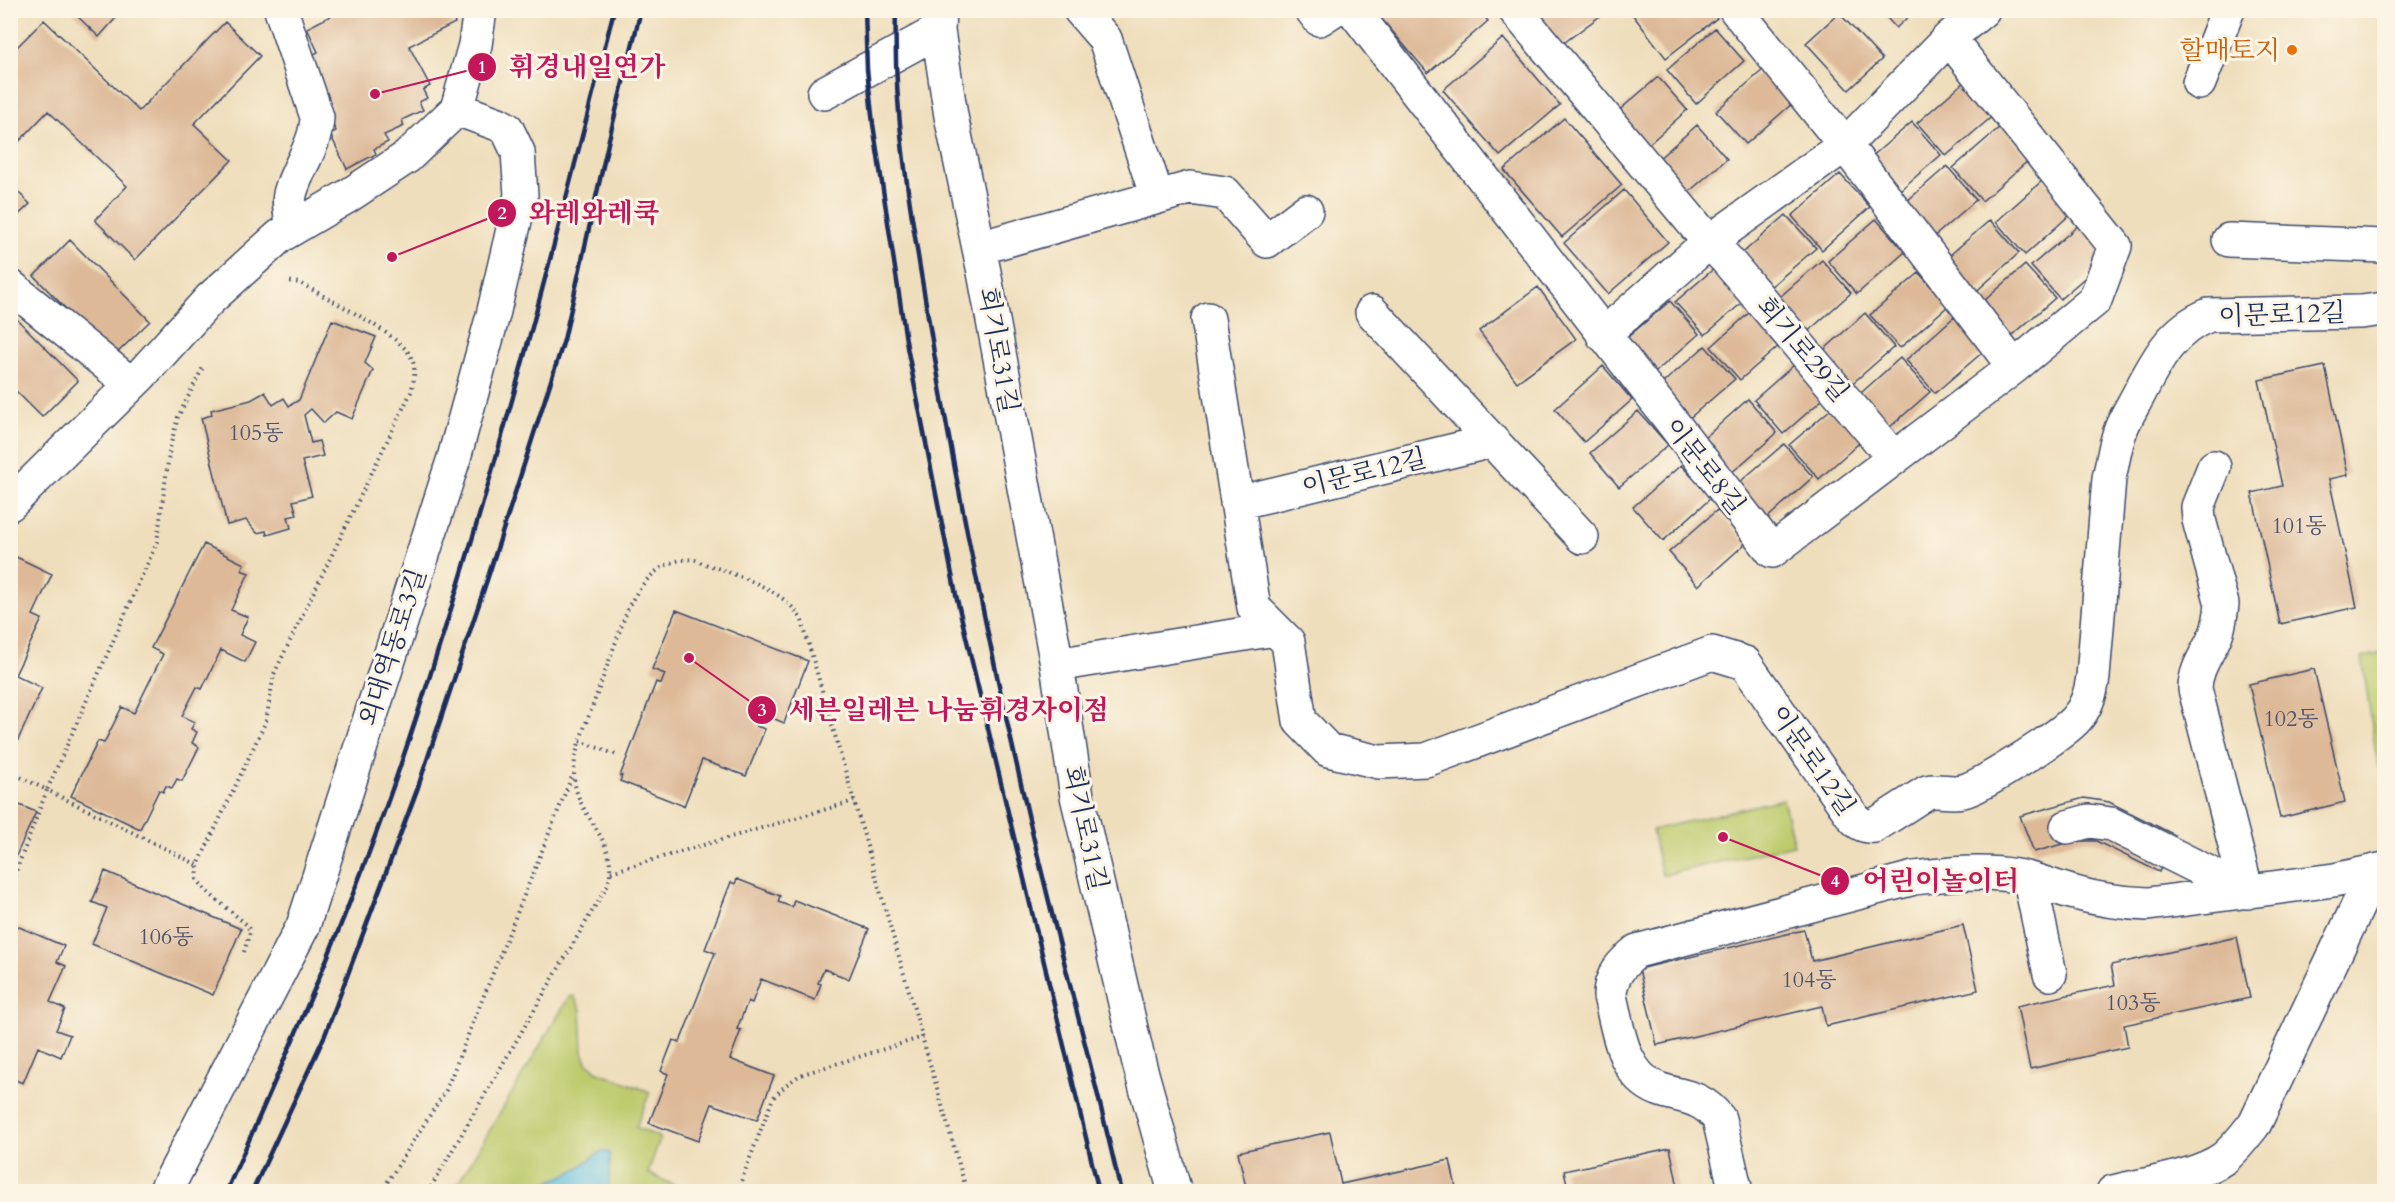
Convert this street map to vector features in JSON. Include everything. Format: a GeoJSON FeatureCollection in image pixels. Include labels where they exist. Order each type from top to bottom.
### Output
{"type":"FeatureCollection","features":[{"type":"Feature","properties":{"kind":"street"},"geometry":{"type":"LineString","coordinates":[[281,10],[317,117],[316,134],[290,195],[293,228]]}},
{"type":"Feature","properties":{"kind":"street"},"geometry":{"type":"LineString","coordinates":[[10,504],[132,384],[210,299],[280,236],[348,196],[407,157],[457,109],[475,45],[480,10]]}},
{"type":"Feature","properties":{"kind":"street"},"geometry":{"type":"LineString","coordinates":[[1080,10],[1105,39],[1157,197]]}},
{"type":"Feature","properties":{"kind":"street"},"geometry":{"type":"LineString","coordinates":[[1312,10],[1319,19],[1333,10]]}},
{"type":"Feature","properties":{"kind":"street","name":"이문로8길"},"geometry":{"type":"LineString","coordinates":[[1353,10],[1772,551],[2014,367],[2095,300],[2115,246],[1949,38]]}},
{"type":"Feature","properties":{"kind":"street"},"geometry":{"type":"LineString","coordinates":[[1515,10],[1709,243]]}},
{"type":"Feature","properties":{"kind":"street"},"geometry":{"type":"LineString","coordinates":[[1736,10],[1845,145],[2014,367]]}},
{"type":"Feature","properties":{"kind":"street"},"geometry":{"type":"LineString","coordinates":[[1603,335],[1709,243],[1845,145],[1949,38],[1983,10]]}},
{"type":"Feature","properties":{"kind":"street"},"geometry":{"type":"LineString","coordinates":[[2199,83],[2228,10]]}},
{"type":"Feature","properties":{"kind":"street"},"geometry":{"type":"LineString","coordinates":[[824,93],[938,21]]}},
{"type":"Feature","properties":{"kind":"street","name":"회기로31길"},"geometry":{"type":"LineString","coordinates":[[938,21],[951,116],[979,248],[1057,665],[1077,796],[1139,1063],[1175,1191]]}},
{"type":"Feature","properties":{"kind":"street","name":"외대역동로3길"},"geometry":{"type":"LineString","coordinates":[[165,1191],[303,926],[454,458],[494,315],[521,195],[518,152],[507,129],[457,109]]}},
{"type":"Feature","properties":{"kind":"street"},"geometry":{"type":"LineString","coordinates":[[979,248],[1190,188],[1225,193],[1267,241],[1306,211]]}},
{"type":"Feature","properties":{"kind":"street"},"geometry":{"type":"LineString","coordinates":[[2229,240],[2385,246]]}},
{"type":"Feature","properties":{"kind":"street","name":"회기로29길"},"geometry":{"type":"LineString","coordinates":[[1709,243],[1726,259],[1894,458]]}},
{"type":"Feature","properties":{"kind":"street"},"geometry":{"type":"LineString","coordinates":[[10,286],[132,384]]}},
{"type":"Feature","properties":{"kind":"street","name":"이문로12길"},"geometry":{"type":"LineString","coordinates":[[1208,319],[1254,608],[1288,642],[1300,722],[1328,750],[1379,762],[1426,760],[1712,653],[1745,663],[1857,822],[1868,827],[1874,826],[1927,792],[1936,790],[1955,792],[1976,786],[2062,732],[2085,706],[2091,692],[2093,677],[2109,478],[2115,449],[2121,428],[2158,358],[2168,344],[2193,321],[2209,315],[2361,312],[2385,309]]}},
{"type":"Feature","properties":{"kind":"street"},"geometry":{"type":"LineString","coordinates":[[1372,312],[1582,537]]}},
{"type":"Feature","properties":{"kind":"street","name":"이문로12길"},"geometry":{"type":"LineString","coordinates":[[1237,503],[1492,441]]}},
{"type":"Feature","properties":{"kind":"street"},"geometry":{"type":"LineString","coordinates":[[2214,467],[2198,507],[2199,520],[2222,604],[2217,633],[2195,679],[2195,689],[2247,892]]}},
{"type":"Feature","properties":{"kind":"street"},"geometry":{"type":"LineString","coordinates":[[1057,665],[1275,629]]}},
{"type":"Feature","properties":{"kind":"street"},"geometry":{"type":"LineString","coordinates":[[2067,827],[2090,821],[2111,824],[2247,892]]}},
{"type":"Feature","properties":{"kind":"street"},"geometry":{"type":"LineString","coordinates":[[1736,1191],[1719,1119],[1712,1110],[1687,1096],[1657,1088],[1643,1080],[1625,1054],[1610,996],[1613,977],[1622,963],[1637,951],[1651,945],[1914,878],[1943,874],[1997,873],[2120,903],[2148,904],[2247,892],[2379,870]]}},
{"type":"Feature","properties":{"kind":"street"},"geometry":{"type":"LineString","coordinates":[[2113,1191],[2201,1170],[2223,1159],[2240,1143],[2255,1123],[2379,870]]}},
{"type":"Feature","properties":{"kind":"street"},"geometry":{"type":"LineString","coordinates":[[2030,880],[2050,974]]}},
{"type":"Feature","properties":{"kind":"path"},"geometry":{"type":"LineString","coordinates":[[240,962],[249,940],[250,930],[246,924],[205,890],[197,879],[198,865],[266,721],[274,674],[411,392],[415,376],[410,355],[391,335],[300,283],[289,280],[279,282]]}},
{"type":"Feature","properties":{"kind":"path"},"geometry":{"type":"LineString","coordinates":[[10,887],[48,790],[157,542],[170,447],[178,417],[206,362]]}},
{"type":"Feature","properties":{"kind":"path"},"geometry":{"type":"LineString","coordinates":[[428,1191],[608,884],[611,872],[608,850],[575,793],[576,752],[629,606],[638,590],[655,573],[675,560],[695,560],[775,592],[796,610],[802,621],[967,1191]]}},
{"type":"Feature","properties":{"kind":"path"},"geometry":{"type":"LineString","coordinates":[[580,741],[617,755]]}},
{"type":"Feature","properties":{"kind":"path"},"geometry":{"type":"LineString","coordinates":[[10,772],[198,865]]}},
{"type":"Feature","properties":{"kind":"path"},"geometry":{"type":"LineString","coordinates":[[381,1191],[446,1090],[574,773]]}},
{"type":"Feature","properties":{"kind":"path"},"geometry":{"type":"LineString","coordinates":[[611,872],[854,801]]}},
{"type":"Feature","properties":{"kind":"path"},"geometry":{"type":"LineString","coordinates":[[737,1191],[773,1098],[786,1085],[800,1075],[923,1038]]}},
{"type":"Feature","properties":{"kind":"green space"},"geometry":{"type":"Polygon","coordinates":[[[2384,653],[2384,767],[2378,768],[2362,657],[2384,653]]]}},
{"type":"Feature","properties":{"kind":"green space"},"geometry":{"type":"Polygon","coordinates":[[[1783,799],[1794,845],[1662,875],[1652,830],[1783,799]]]}},
{"type":"Feature","properties":{"kind":"green space"},"geometry":{"type":"Polygon","coordinates":[[[574,996],[581,1010],[583,1052],[587,1062],[596,1071],[650,1092],[636,1127],[660,1138],[648,1173],[686,1191],[453,1192],[569,997],[574,996]]]}},
{"type":"Feature","properties":{"kind":"water"},"geometry":{"type":"Polygon","coordinates":[[[603,1151],[610,1153],[609,1191],[518,1191],[568,1174],[603,1151]]]}},
{"type":"Feature","properties":{"kind":"building"},"geometry":{"type":"Polygon","coordinates":[[[71,10],[123,10],[99,37],[71,10]]]}},
{"type":"Feature","properties":{"kind":"building"},"geometry":{"type":"Polygon","coordinates":[[[342,10],[449,10],[455,23],[409,46],[430,86],[423,90],[427,98],[419,102],[423,110],[402,120],[404,126],[384,135],[388,142],[374,149],[376,154],[347,169],[330,134],[336,131],[326,111],[332,108],[315,73],[319,71],[312,55],[318,52],[307,28],[342,10]]]}},
{"type":"Feature","properties":{"kind":"building"},"geometry":{"type":"Polygon","coordinates":[[[1374,10],[1479,10],[1488,21],[1428,73],[1374,10]]]}},
{"type":"Feature","properties":{"kind":"building"},"geometry":{"type":"Polygon","coordinates":[[[1535,10],[1608,10],[1561,45],[1535,10]]]}},
{"type":"Feature","properties":{"kind":"building"},"geometry":{"type":"Polygon","coordinates":[[[1629,10],[1711,10],[1717,18],[1666,58],[1629,10]]]}},
{"type":"Feature","properties":{"kind":"building"},"geometry":{"type":"Polygon","coordinates":[[[1880,10],[1916,10],[1896,28],[1880,10]]]}},
{"type":"Feature","properties":{"kind":"building"},"geometry":{"type":"Polygon","coordinates":[[[1839,13],[1882,59],[1849,90],[1806,43],[1839,13]]]}},
{"type":"Feature","properties":{"kind":"building"},"geometry":{"type":"Polygon","coordinates":[[[44,20],[139,111],[225,22],[260,56],[194,124],[232,160],[135,260],[95,220],[127,186],[48,111],[13,148],[10,146],[10,54],[44,20]]]}},
{"type":"Feature","properties":{"kind":"building"},"geometry":{"type":"Polygon","coordinates":[[[1715,28],[1744,61],[1696,104],[1667,70],[1715,28]]]}},
{"type":"Feature","properties":{"kind":"building"},"geometry":{"type":"Polygon","coordinates":[[[1503,38],[1560,105],[1500,156],[1443,90],[1503,38]]]}},
{"type":"Feature","properties":{"kind":"building"},"geometry":{"type":"Polygon","coordinates":[[[1765,68],[1794,102],[1746,144],[1716,111],[1765,68]]]}},
{"type":"Feature","properties":{"kind":"building"},"geometry":{"type":"Polygon","coordinates":[[[1658,77],[1687,110],[1639,153],[1609,119],[1658,77]]]}},
{"type":"Feature","properties":{"kind":"building"},"geometry":{"type":"Polygon","coordinates":[[[1965,81],[1995,114],[1946,156],[1917,123],[1965,81]]]}},
{"type":"Feature","properties":{"kind":"building"},"geometry":{"type":"Polygon","coordinates":[[[1564,118],[1622,185],[1562,237],[1504,170],[1564,118]]]}},
{"type":"Feature","properties":{"kind":"building"},"geometry":{"type":"Polygon","coordinates":[[[1912,122],[1941,155],[1892,197],[1863,164],[1912,122]]]}},
{"type":"Feature","properties":{"kind":"building"},"geometry":{"type":"Polygon","coordinates":[[[1697,125],[1727,159],[1678,201],[1649,167],[1697,125]]]}},
{"type":"Feature","properties":{"kind":"building"},"geometry":{"type":"Polygon","coordinates":[[[2001,126],[2030,159],[1982,201],[1953,168],[2001,126]]]}},
{"type":"Feature","properties":{"kind":"building"},"geometry":{"type":"Polygon","coordinates":[[[1947,166],[1976,200],[1928,242],[1898,209],[1947,166]]]}},
{"type":"Feature","properties":{"kind":"building"},"geometry":{"type":"Polygon","coordinates":[[[1840,174],[1870,207],[1822,250],[1792,216],[1840,174]]]}},
{"type":"Feature","properties":{"kind":"building"},"geometry":{"type":"Polygon","coordinates":[[[2044,179],[2073,212],[2025,255],[1996,222],[2044,179]]]}},
{"type":"Feature","properties":{"kind":"building"},"geometry":{"type":"Polygon","coordinates":[[[10,184],[30,204],[10,223],[10,184]]]}},
{"type":"Feature","properties":{"kind":"building"},"geometry":{"type":"Polygon","coordinates":[[[1624,190],[1668,242],[1608,294],[1564,243],[1624,190]]]}},
{"type":"Feature","properties":{"kind":"building"},"geometry":{"type":"Polygon","coordinates":[[[1786,215],[1816,248],[1767,290],[1738,257],[1786,215]]]}},
{"type":"Feature","properties":{"kind":"building"},"geometry":{"type":"Polygon","coordinates":[[[1876,219],[1905,252],[1857,294],[1828,261],[1876,219]]]}},
{"type":"Feature","properties":{"kind":"building"},"geometry":{"type":"Polygon","coordinates":[[[1990,220],[2019,253],[1971,296],[1942,262],[1990,220]]]}},
{"type":"Feature","properties":{"kind":"building"},"geometry":{"type":"Polygon","coordinates":[[[2080,224],[2109,257],[2060,299],[2031,266],[2080,224]]]}},
{"type":"Feature","properties":{"kind":"building"},"geometry":{"type":"Polygon","coordinates":[[[70,240],[150,321],[113,357],[34,276],[70,240]]]}},
{"type":"Feature","properties":{"kind":"building"},"geometry":{"type":"Polygon","coordinates":[[[1724,260],[1753,293],[1705,335],[1675,302],[1724,260]]]}},
{"type":"Feature","properties":{"kind":"building"},"geometry":{"type":"Polygon","coordinates":[[[1822,260],[1851,293],[1803,336],[1774,302],[1822,260]]]}},
{"type":"Feature","properties":{"kind":"building"},"geometry":{"type":"Polygon","coordinates":[[[2025,265],[2055,298],[2006,341],[1977,307],[2025,265]]]}},
{"type":"Feature","properties":{"kind":"building"},"geometry":{"type":"Polygon","coordinates":[[[1919,273],[1948,306],[1900,348],[1870,315],[1919,273]]]}},
{"type":"Feature","properties":{"kind":"building"},"geometry":{"type":"Polygon","coordinates":[[[1538,287],[1576,339],[1517,382],[1479,331],[1538,287]]]}},
{"type":"Feature","properties":{"kind":"building"},"geometry":{"type":"Polygon","coordinates":[[[1670,301],[1699,334],[1650,377],[1621,343],[1670,301]]]}},
{"type":"Feature","properties":{"kind":"building"},"geometry":{"type":"Polygon","coordinates":[[[1759,304],[1788,338],[1740,380],[1711,347],[1759,304]]]}},
{"type":"Feature","properties":{"kind":"building"},"geometry":{"type":"Polygon","coordinates":[[[10,312],[78,381],[42,417],[10,385],[10,312]]]}},
{"type":"Feature","properties":{"kind":"building"},"geometry":{"type":"Polygon","coordinates":[[[1865,313],[1894,347],[1846,389],[1817,356],[1865,313]]]}},
{"type":"Feature","properties":{"kind":"building"},"geometry":{"type":"Polygon","coordinates":[[[1954,317],[1984,351],[1935,393],[1906,360],[1954,317]]]}},
{"type":"Feature","properties":{"kind":"building"},"geometry":{"type":"Polygon","coordinates":[[[332,320],[376,337],[365,363],[373,370],[352,419],[336,412],[324,423],[311,409],[304,415],[311,443],[319,441],[323,456],[302,461],[312,496],[293,501],[297,515],[288,517],[291,528],[267,535],[266,531],[257,533],[246,520],[227,525],[201,418],[212,415],[211,410],[251,400],[265,392],[273,405],[284,398],[289,406],[299,400],[332,320]]]}},
{"type":"Feature","properties":{"kind":"building"},"geometry":{"type":"Polygon","coordinates":[[[1705,346],[1735,379],[1686,421],[1657,388],[1705,346]]]}},
{"type":"Feature","properties":{"kind":"building"},"geometry":{"type":"Polygon","coordinates":[[[1802,358],[1831,392],[1783,434],[1754,400],[1802,358]]]}},
{"type":"Feature","properties":{"kind":"building"},"geometry":{"type":"Polygon","coordinates":[[[1900,358],[1930,392],[1882,434],[1852,401],[1900,358]]]}},
{"type":"Feature","properties":{"kind":"building"},"geometry":{"type":"Polygon","coordinates":[[[1603,366],[1632,400],[1584,442],[1555,409],[1603,366]]]}},
{"type":"Feature","properties":{"kind":"building"},"geometry":{"type":"Polygon","coordinates":[[[2325,366],[2348,475],[2329,479],[2357,607],[2280,624],[2252,493],[2282,486],[2259,380],[2325,366]]]}},
{"type":"Feature","properties":{"kind":"building"},"geometry":{"type":"Polygon","coordinates":[[[1748,399],[1777,433],[1729,475],[1700,442],[1748,399]]]}},
{"type":"Feature","properties":{"kind":"building"},"geometry":{"type":"Polygon","coordinates":[[[1838,403],[1867,436],[1819,479],[1789,445],[1838,403]]]}},
{"type":"Feature","properties":{"kind":"building"},"geometry":{"type":"Polygon","coordinates":[[[1638,411],[1668,445],[1619,487],[1590,453],[1638,411]]]}},
{"type":"Feature","properties":{"kind":"building"},"geometry":{"type":"Polygon","coordinates":[[[1784,444],[1813,477],[1765,520],[1735,486],[1784,444]]]}},
{"type":"Feature","properties":{"kind":"building"},"geometry":{"type":"Polygon","coordinates":[[[1681,465],[1711,498],[1663,541],[1633,507],[1681,465]]]}},
{"type":"Feature","properties":{"kind":"building"},"geometry":{"type":"Polygon","coordinates":[[[1717,510],[1746,543],[1698,586],[1669,552],[1717,510]]]}},
{"type":"Feature","properties":{"kind":"building"},"geometry":{"type":"Polygon","coordinates":[[[204,544],[244,564],[241,570],[249,573],[231,610],[248,617],[240,635],[255,642],[245,662],[221,650],[202,689],[197,687],[182,716],[195,722],[191,729],[197,732],[192,743],[199,747],[182,781],[177,779],[172,788],[166,786],[163,792],[159,790],[140,829],[71,796],[98,741],[104,743],[122,707],[134,713],[163,654],[151,648],[204,544]]]}},
{"type":"Feature","properties":{"kind":"building"},"geometry":{"type":"Polygon","coordinates":[[[10,554],[52,574],[33,615],[42,619],[15,675],[42,688],[18,740],[10,736],[10,554]]]}},
{"type":"Feature","properties":{"kind":"building"},"geometry":{"type":"Polygon","coordinates":[[[676,610],[808,661],[784,723],[761,713],[756,726],[765,729],[746,776],[702,760],[684,806],[620,781],[656,682],[661,684],[665,674],[652,669],[676,610]]]}},
{"type":"Feature","properties":{"kind":"building"},"geometry":{"type":"Polygon","coordinates":[[[2314,669],[2345,802],[2280,818],[2249,684],[2314,669]]]}},
{"type":"Feature","properties":{"kind":"building"},"geometry":{"type":"Polygon","coordinates":[[[2084,798],[2109,802],[2175,835],[2159,872],[2096,841],[2073,841],[2034,852],[2020,816],[2084,798]]]}},
{"type":"Feature","properties":{"kind":"building"},"geometry":{"type":"Polygon","coordinates":[[[10,801],[36,812],[10,869],[10,801]]]}},
{"type":"Feature","properties":{"kind":"building"},"geometry":{"type":"Polygon","coordinates":[[[105,871],[241,929],[213,995],[92,944],[107,908],[92,902],[105,871]]]}},
{"type":"Feature","properties":{"kind":"building"},"geometry":{"type":"Polygon","coordinates":[[[737,879],[780,896],[778,902],[792,907],[794,900],[869,929],[849,979],[824,969],[818,983],[821,984],[815,1000],[761,979],[752,1003],[748,1001],[737,1029],[741,1030],[730,1059],[774,1076],[757,1120],[712,1104],[698,1141],[649,1123],[668,1074],[661,1071],[673,1040],[680,1042],[715,953],[705,949],[731,882],[735,884],[737,879]]]}},
{"type":"Feature","properties":{"kind":"building"},"geometry":{"type":"Polygon","coordinates":[[[12,924],[64,946],[57,962],[66,966],[50,1002],[65,1009],[56,1030],[70,1035],[61,1057],[38,1047],[23,1083],[10,1078],[12,924]]]}},
{"type":"Feature","properties":{"kind":"building"},"geometry":{"type":"Polygon","coordinates":[[[1963,925],[1978,990],[1826,1026],[1822,1006],[1657,1045],[1639,969],[1804,930],[1812,961],[1963,925]]]}},
{"type":"Feature","properties":{"kind":"building"},"geometry":{"type":"Polygon","coordinates":[[[2237,937],[2250,998],[2124,1025],[2128,1047],[2030,1069],[2017,1006],[2115,985],[2111,965],[2237,937]]]}},
{"type":"Feature","properties":{"kind":"building"},"geometry":{"type":"Polygon","coordinates":[[[1330,1132],[1341,1184],[1450,1160],[1457,1192],[1247,1192],[1238,1152],[1330,1132]]]}},
{"type":"Feature","properties":{"kind":"building"},"geometry":{"type":"Polygon","coordinates":[[[1670,1148],[1679,1192],[1569,1192],[1564,1171],[1670,1148]]]}},
{"type":"Feature","properties":{"kind":"railway"},"geometry":{"type":"LineString","coordinates":[[226,1192],[336,937],[395,781],[427,686],[513,398],[614,10]]}},
{"type":"Feature","properties":{"kind":"railway"},"geometry":{"type":"LineString","coordinates":[[252,1192],[325,1035],[417,790],[487,580],[564,340],[609,139],[641,10]]}},
{"type":"Feature","properties":{"kind":"railway"},"geometry":{"type":"LineString","coordinates":[[865,10],[867,69],[873,124],[907,347],[956,595],[1099,1192]]}},
{"type":"Feature","properties":{"kind":"railway"},"geometry":{"type":"LineString","coordinates":[[896,10],[898,96],[907,182],[955,468],[989,639],[1027,810],[1121,1192]]}},
{"type":"Feature","properties":{"kind":"place","name":"할매토지"},"geometry":{"type":"Point","coordinates":[2292,50]}},
{"type":"Feature","properties":{"kind":"place","name":"휘경내일연가"},"geometry":{"type":"Point","coordinates":[375,94]}},
{"type":"Feature","properties":{"kind":"place","name":"와레와레쿡"},"geometry":{"type":"Point","coordinates":[392,257]}},
{"type":"Feature","properties":{"kind":"place","name":"세븐일레븐 나눔휘경자이점"},"geometry":{"type":"Point","coordinates":[689,658]}},
{"type":"Feature","properties":{"kind":"place","name":"어린이놀이터"},"geometry":{"type":"Point","coordinates":[1723,837]}}]}
